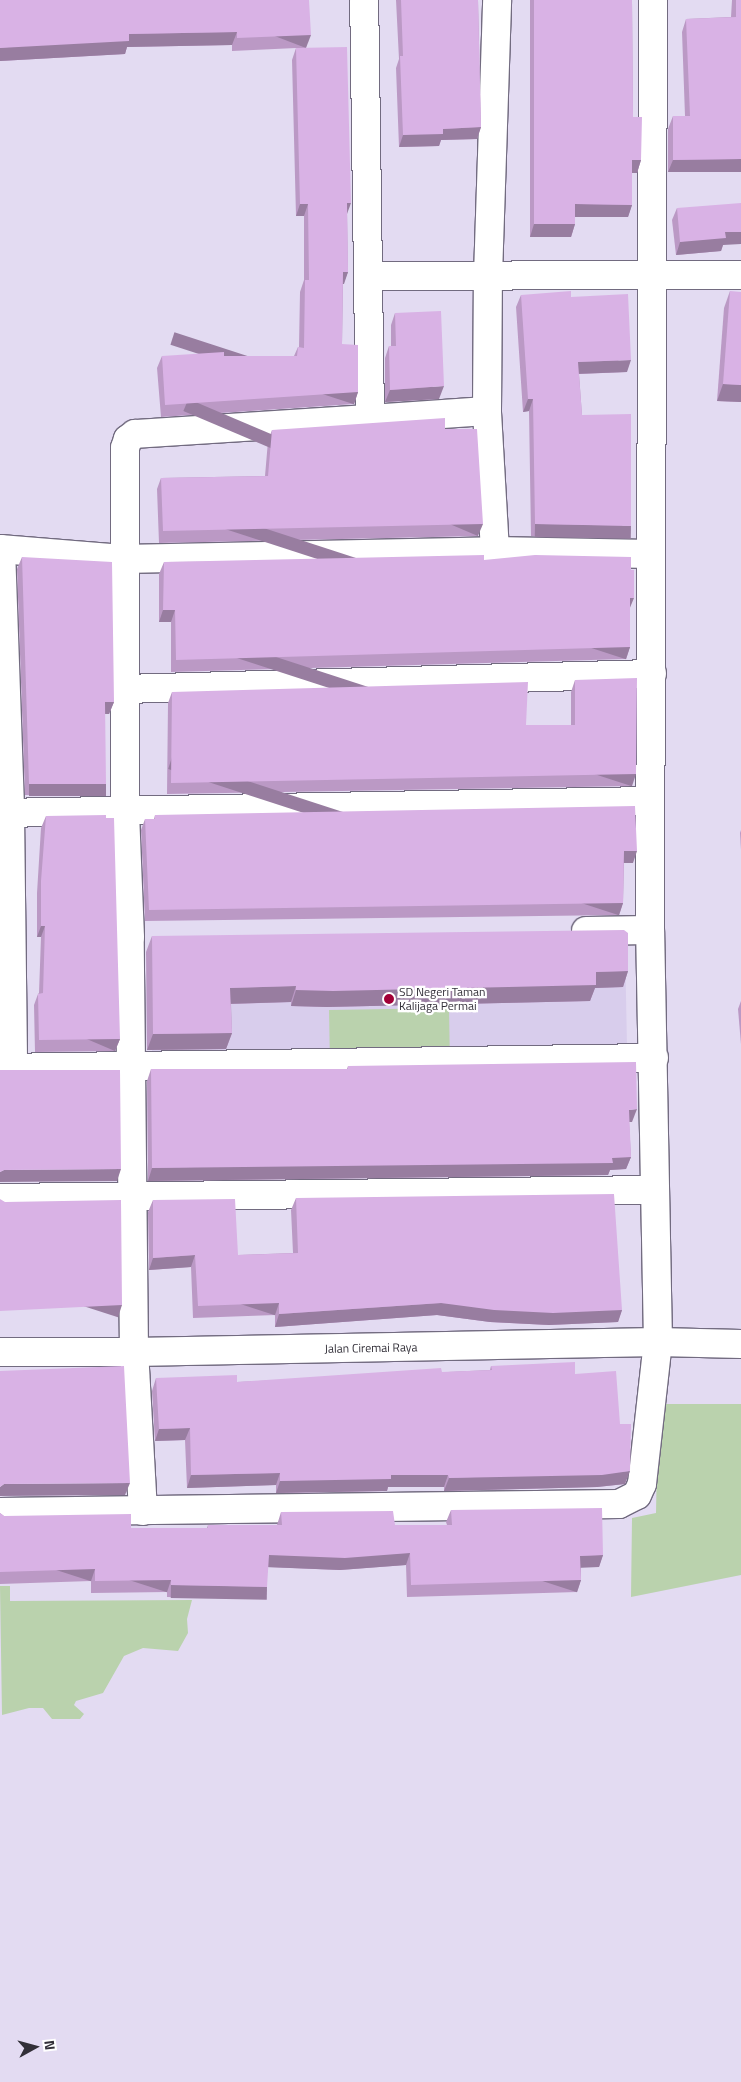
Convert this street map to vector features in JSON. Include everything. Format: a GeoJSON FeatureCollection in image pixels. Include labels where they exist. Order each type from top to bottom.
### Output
{"type":"FeatureCollection","features":[{"type":"Feature","properties":{"kind":"street"},"geometry":{"type":"LineString","coordinates":[[364,0],[370,276],[370,419]]}},
{"type":"Feature","properties":{"kind":"street"},"geometry":{"type":"LineString","coordinates":[[495,550],[487,411],[488,276],[497,0]]}},
{"type":"Feature","properties":{"kind":"street"},"geometry":{"type":"LineString","coordinates":[[0,1512],[619,1504],[637,1495],[642,1484],[658,1342],[654,1190],[654,1058],[650,930],[652,674],[650,554],[654,277],[653,0]]}},
{"type":"Feature","properties":{"kind":"street"},"geometry":{"type":"LineString","coordinates":[[370,276],[654,277],[741,275]]}},
{"type":"Feature","properties":{"kind":"street"},"geometry":{"type":"LineString","coordinates":[[143,1511],[134,1352],[134,1196],[130,1065],[130,938],[125,813],[123,559],[125,448],[128,439],[135,434],[487,411]]}},
{"type":"Feature","properties":{"kind":"street"},"geometry":{"type":"LineString","coordinates":[[650,554],[495,550],[123,559],[1,549],[7,1068],[654,1058]]}},
{"type":"Feature","properties":{"kind":"street"},"geometry":{"type":"LineString","coordinates":[[124,689],[652,674]]}},
{"type":"Feature","properties":{"kind":"street"},"geometry":{"type":"LineString","coordinates":[[5,814],[650,801]]}},
{"type":"Feature","properties":{"kind":"street"},"geometry":{"type":"LineString","coordinates":[[564,931],[650,930]]}},
{"type":"Feature","properties":{"kind":"street"},"geometry":{"type":"LineString","coordinates":[[130,938],[159,937]]}},
{"type":"Feature","properties":{"kind":"street"},"geometry":{"type":"LineString","coordinates":[[0,1198],[654,1190]]}},
{"type":"Feature","properties":{"kind":"street","name":"Jalan Ciremai Raya"},"geometry":{"type":"LineString","coordinates":[[0,1352],[134,1352],[658,1342],[741,1344]]}},
{"type":"Feature","properties":{"kind":"shaded area","name":"SD Negeri Taman Kalijaga Permai"},"geometry":{"type":"Polygon","coordinates":[[[625,946],[627,1046],[154,1054],[152,1051],[151,951],[625,946]]]}},
{"type":"Feature","properties":{"kind":"green space"},"geometry":{"type":"Polygon","coordinates":[[[449,1008],[450,1047],[330,1049],[329,1010],[449,1008]]]}},
{"type":"Feature","properties":{"kind":"green space"},"geometry":{"type":"Polygon","coordinates":[[[658,1404],[741,1404],[741,1575],[631,1597],[632,1518],[656,1513],[658,1404]]]}},
{"type":"Feature","properties":{"kind":"green space"},"geometry":{"type":"Polygon","coordinates":[[[0,1586],[10,1586],[10,1601],[192,1600],[187,1619],[188,1633],[178,1651],[143,1648],[124,1656],[103,1693],[76,1701],[74,1705],[84,1714],[80,1719],[52,1719],[43,1708],[29,1708],[2,1715],[0,1586]]]}},
{"type":"Feature","properties":{"kind":"building"},"geometry":{"type":"Polygon","coordinates":[[[0,0],[309,0],[311,35],[237,38],[237,32],[129,34],[129,41],[0,48],[0,0]]]}},
{"type":"Feature","properties":{"kind":"building"},"geometry":{"type":"Polygon","coordinates":[[[401,0],[478,0],[481,127],[443,129],[443,134],[403,135],[400,56],[403,56],[401,0]]]}},
{"type":"Feature","properties":{"kind":"building"},"geometry":{"type":"Polygon","coordinates":[[[534,0],[632,0],[633,117],[642,117],[641,160],[632,160],[632,205],[575,204],[575,224],[534,224],[534,0]]]}},
{"type":"Feature","properties":{"kind":"building"},"geometry":{"type":"Polygon","coordinates":[[[736,0],[741,0],[741,159],[673,160],[673,116],[690,116],[686,19],[736,17],[736,0]]]}},
{"type":"Feature","properties":{"kind":"building"},"geometry":{"type":"Polygon","coordinates":[[[347,47],[351,203],[347,203],[348,272],[343,272],[342,344],[358,345],[358,392],[165,405],[162,356],[224,352],[224,356],[297,356],[298,347],[304,348],[305,280],[309,280],[308,204],[300,204],[296,48],[347,47]]]}},
{"type":"Feature","properties":{"kind":"building"},"geometry":{"type":"Polygon","coordinates":[[[741,203],[741,232],[725,232],[726,238],[680,242],[677,208],[741,203]]]}},
{"type":"Feature","properties":{"kind":"building"},"geometry":{"type":"Polygon","coordinates":[[[571,291],[571,297],[628,294],[631,360],[578,362],[582,415],[631,414],[631,526],[535,524],[533,399],[528,399],[521,295],[571,291]]]}},
{"type":"Feature","properties":{"kind":"building"},"geometry":{"type":"Polygon","coordinates":[[[730,291],[741,292],[741,385],[723,384],[730,291]]]}},
{"type":"Feature","properties":{"kind":"building"},"geometry":{"type":"Polygon","coordinates":[[[441,311],[444,386],[390,390],[389,346],[396,346],[395,313],[441,311]]]}},
{"type":"Feature","properties":{"kind":"building"},"geometry":{"type":"Polygon","coordinates":[[[445,418],[445,429],[477,429],[483,524],[163,531],[161,478],[268,476],[272,430],[445,418]]]}},
{"type":"Feature","properties":{"kind":"building"},"geometry":{"type":"Polygon","coordinates":[[[484,555],[484,560],[535,555],[631,557],[631,570],[634,570],[634,598],[630,598],[630,647],[176,660],[175,610],[163,610],[164,562],[484,555]]]}},
{"type":"Feature","properties":{"kind":"building"},"geometry":{"type":"Polygon","coordinates":[[[22,557],[112,562],[114,702],[105,702],[106,784],[29,784],[22,557]]]}},
{"type":"Feature","properties":{"kind":"building"},"geometry":{"type":"Polygon","coordinates":[[[637,678],[636,774],[171,783],[172,692],[528,682],[526,725],[575,725],[575,680],[637,678]]]}},
{"type":"Feature","properties":{"kind":"building"},"geometry":{"type":"Polygon","coordinates":[[[635,806],[637,851],[624,851],[623,903],[149,910],[145,819],[155,819],[155,815],[635,806]]]}},
{"type":"Feature","properties":{"kind":"building"},"geometry":{"type":"Polygon","coordinates":[[[106,815],[106,818],[114,818],[120,1039],[39,1040],[38,994],[43,993],[45,926],[41,926],[41,881],[46,816],[106,815]]]}},
{"type":"Feature","properties":{"kind":"building"},"geometry":{"type":"Polygon","coordinates":[[[624,930],[628,933],[628,971],[596,972],[596,985],[333,991],[296,990],[296,986],[230,988],[232,1033],[153,1034],[152,936],[624,930]]]}},
{"type":"Feature","properties":{"kind":"building"},"geometry":{"type":"Polygon","coordinates":[[[636,1062],[637,1109],[629,1110],[631,1157],[612,1158],[613,1163],[152,1168],[151,1069],[348,1069],[348,1066],[636,1062]]]}},
{"type":"Feature","properties":{"kind":"building"},"geometry":{"type":"Polygon","coordinates":[[[0,1070],[120,1070],[121,1169],[4,1170],[0,1172],[0,1070]]]}},
{"type":"Feature","properties":{"kind":"building"},"geometry":{"type":"Polygon","coordinates":[[[614,1194],[622,1310],[553,1313],[494,1310],[441,1303],[279,1314],[279,1303],[198,1306],[195,1255],[153,1258],[153,1200],[235,1199],[238,1255],[298,1253],[296,1198],[614,1194]]]}},
{"type":"Feature","properties":{"kind":"building"},"geometry":{"type":"Polygon","coordinates":[[[0,1199],[5,1202],[121,1200],[122,1305],[0,1311],[0,1199]]]}},
{"type":"Feature","properties":{"kind":"building"},"geometry":{"type":"Polygon","coordinates":[[[575,1362],[575,1374],[616,1371],[620,1424],[631,1424],[630,1471],[602,1475],[449,1478],[448,1475],[391,1475],[391,1479],[280,1481],[280,1473],[191,1475],[190,1428],[159,1429],[156,1378],[237,1375],[237,1382],[441,1368],[442,1372],[492,1370],[491,1366],[575,1362]]]}},
{"type":"Feature","properties":{"kind":"building"},"geometry":{"type":"Polygon","coordinates":[[[124,1366],[130,1483],[4,1484],[0,1487],[0,1371],[124,1366]]]}},
{"type":"Feature","properties":{"kind":"building"},"geometry":{"type":"Polygon","coordinates":[[[602,1508],[603,1555],[580,1556],[581,1580],[411,1585],[410,1553],[345,1558],[269,1555],[267,1587],[171,1585],[171,1580],[95,1581],[95,1569],[0,1572],[0,1513],[4,1516],[131,1514],[131,1528],[208,1528],[208,1525],[282,1525],[281,1512],[393,1511],[395,1525],[452,1525],[451,1510],[602,1508]]]}},
{"type":"Feature","properties":{"kind":"place","name":"SD Negeri Taman Kalijaga Permai"},"geometry":{"type":"Point","coordinates":[389,999]}}]}
